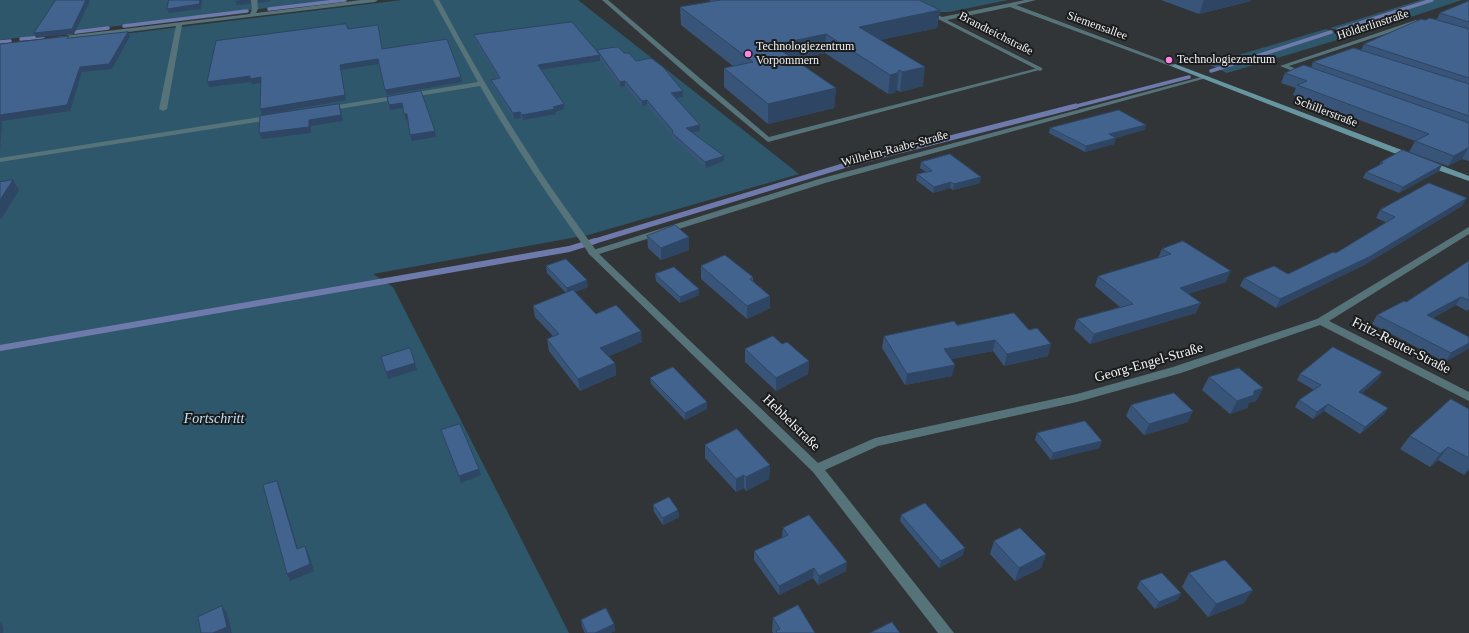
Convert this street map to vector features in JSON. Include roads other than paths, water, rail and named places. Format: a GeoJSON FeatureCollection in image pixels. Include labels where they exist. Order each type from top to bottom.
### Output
{"type":"FeatureCollection","features":[{"type":"Feature","properties":{"kind":"street"},"geometry":{"type":"LineString","coordinates":[[253,14],[255,9],[254,0]]}},
{"type":"Feature","properties":{"kind":"street"},"geometry":{"type":"LineString","coordinates":[[50,40],[375,0]]}},
{"type":"Feature","properties":{"kind":"street","name":"Hebbelstraße"},"geometry":{"type":"LineString","coordinates":[[436,0],[481,84],[540,179],[588,245],[817,469],[946,633]]}},
{"type":"Feature","properties":{"kind":"street","name":"Brandteichstraße"},"geometry":{"type":"LineString","coordinates":[[605,0],[768,140],[1040,69],[904,0]]}},
{"type":"Feature","properties":{"kind":"street"},"geometry":{"type":"LineString","coordinates":[[1010,5],[1033,0]]}},
{"type":"Feature","properties":{"kind":"street","name":"Brandteichstraße"},"geometry":{"type":"LineString","coordinates":[[942,19],[1010,5]]}},
{"type":"Feature","properties":{"kind":"street","name":"Siemensallee"},"geometry":{"type":"LineString","coordinates":[[1010,5],[1175,66]]}},
{"type":"Feature","properties":{"kind":"street","name":"Hölderlinstraße"},"geometry":{"type":"LineString","coordinates":[[1313,76],[1283,66],[1420,21]]}},
{"type":"Feature","properties":{"kind":"street"},"geometry":{"type":"LineString","coordinates":[[162,109],[179,24]]}},
{"type":"Feature","properties":{"kind":"street"},"geometry":{"type":"LineString","coordinates":[[1336,49],[1343,52]]}},
{"type":"Feature","properties":{"kind":"street","name":"Schillerstraße"},"geometry":{"type":"LineString","coordinates":[[1175,66],[1469,179]]}},
{"type":"Feature","properties":{"kind":"street","name":"Wilhelm-Raabe-Straße"},"geometry":{"type":"LineString","coordinates":[[588,245],[1207,78]]}},
{"type":"Feature","properties":{"kind":"street"},"geometry":{"type":"LineString","coordinates":[[315,110],[481,84]]}},
{"type":"Feature","properties":{"kind":"street"},"geometry":{"type":"LineString","coordinates":[[0,160],[284,115]]}},
{"type":"Feature","properties":{"kind":"street","name":"Georg-Engel-Straße"},"geometry":{"type":"LineString","coordinates":[[817,469],[875,442],[1077,398],[1192,365],[1321,321],[1469,230]]}},
{"type":"Feature","properties":{"kind":"street","name":"Fritz-Reuter-Straße"},"geometry":{"type":"LineString","coordinates":[[1321,321],[1469,397]]}},
{"type":"Feature","properties":{"kind":"waterway"},"geometry":{"type":"LineString","coordinates":[[269,9],[345,0]]}},
{"type":"Feature","properties":{"kind":"waterway"},"geometry":{"type":"LineString","coordinates":[[1338,30],[1432,0]]}},
{"type":"Feature","properties":{"kind":"waterway"},"geometry":{"type":"LineString","coordinates":[[124,26],[247,11]]}},
{"type":"Feature","properties":{"kind":"waterway"},"geometry":{"type":"LineString","coordinates":[[68,33],[108,28]]}},
{"type":"Feature","properties":{"kind":"waterway"},"geometry":{"type":"LineString","coordinates":[[1211,71],[1331,32]]}},
{"type":"Feature","properties":{"kind":"waterway"},"geometry":{"type":"LineString","coordinates":[[21,39],[43,37]]}},
{"type":"Feature","properties":{"kind":"waterway"},"geometry":{"type":"LineString","coordinates":[[0,42],[10,41]]}},
{"type":"Feature","properties":{"kind":"waterway"},"geometry":{"type":"LineString","coordinates":[[1073,107],[1189,77]]}},
{"type":"Feature","properties":{"kind":"waterway"},"geometry":{"type":"LineString","coordinates":[[592,242],[856,162],[1076,106]]}},
{"type":"Feature","properties":{"kind":"waterway"},"geometry":{"type":"LineString","coordinates":[[0,348],[569,249],[595,241]]}},
{"type":"Feature","properties":{"kind":"place","name":"Technologiezentrum Vorpommern"},"geometry":{"type":"Point","coordinates":[748,54]}},
{"type":"Feature","properties":{"kind":"place","name":"Technologiezentrum"},"geometry":{"type":"Point","coordinates":[1169,60]}},
{"type":"Feature","properties":{"kind":"park label","name":"Fortschritt"},"geometry":{"type":"Point","coordinates":[214,419]}}]}
